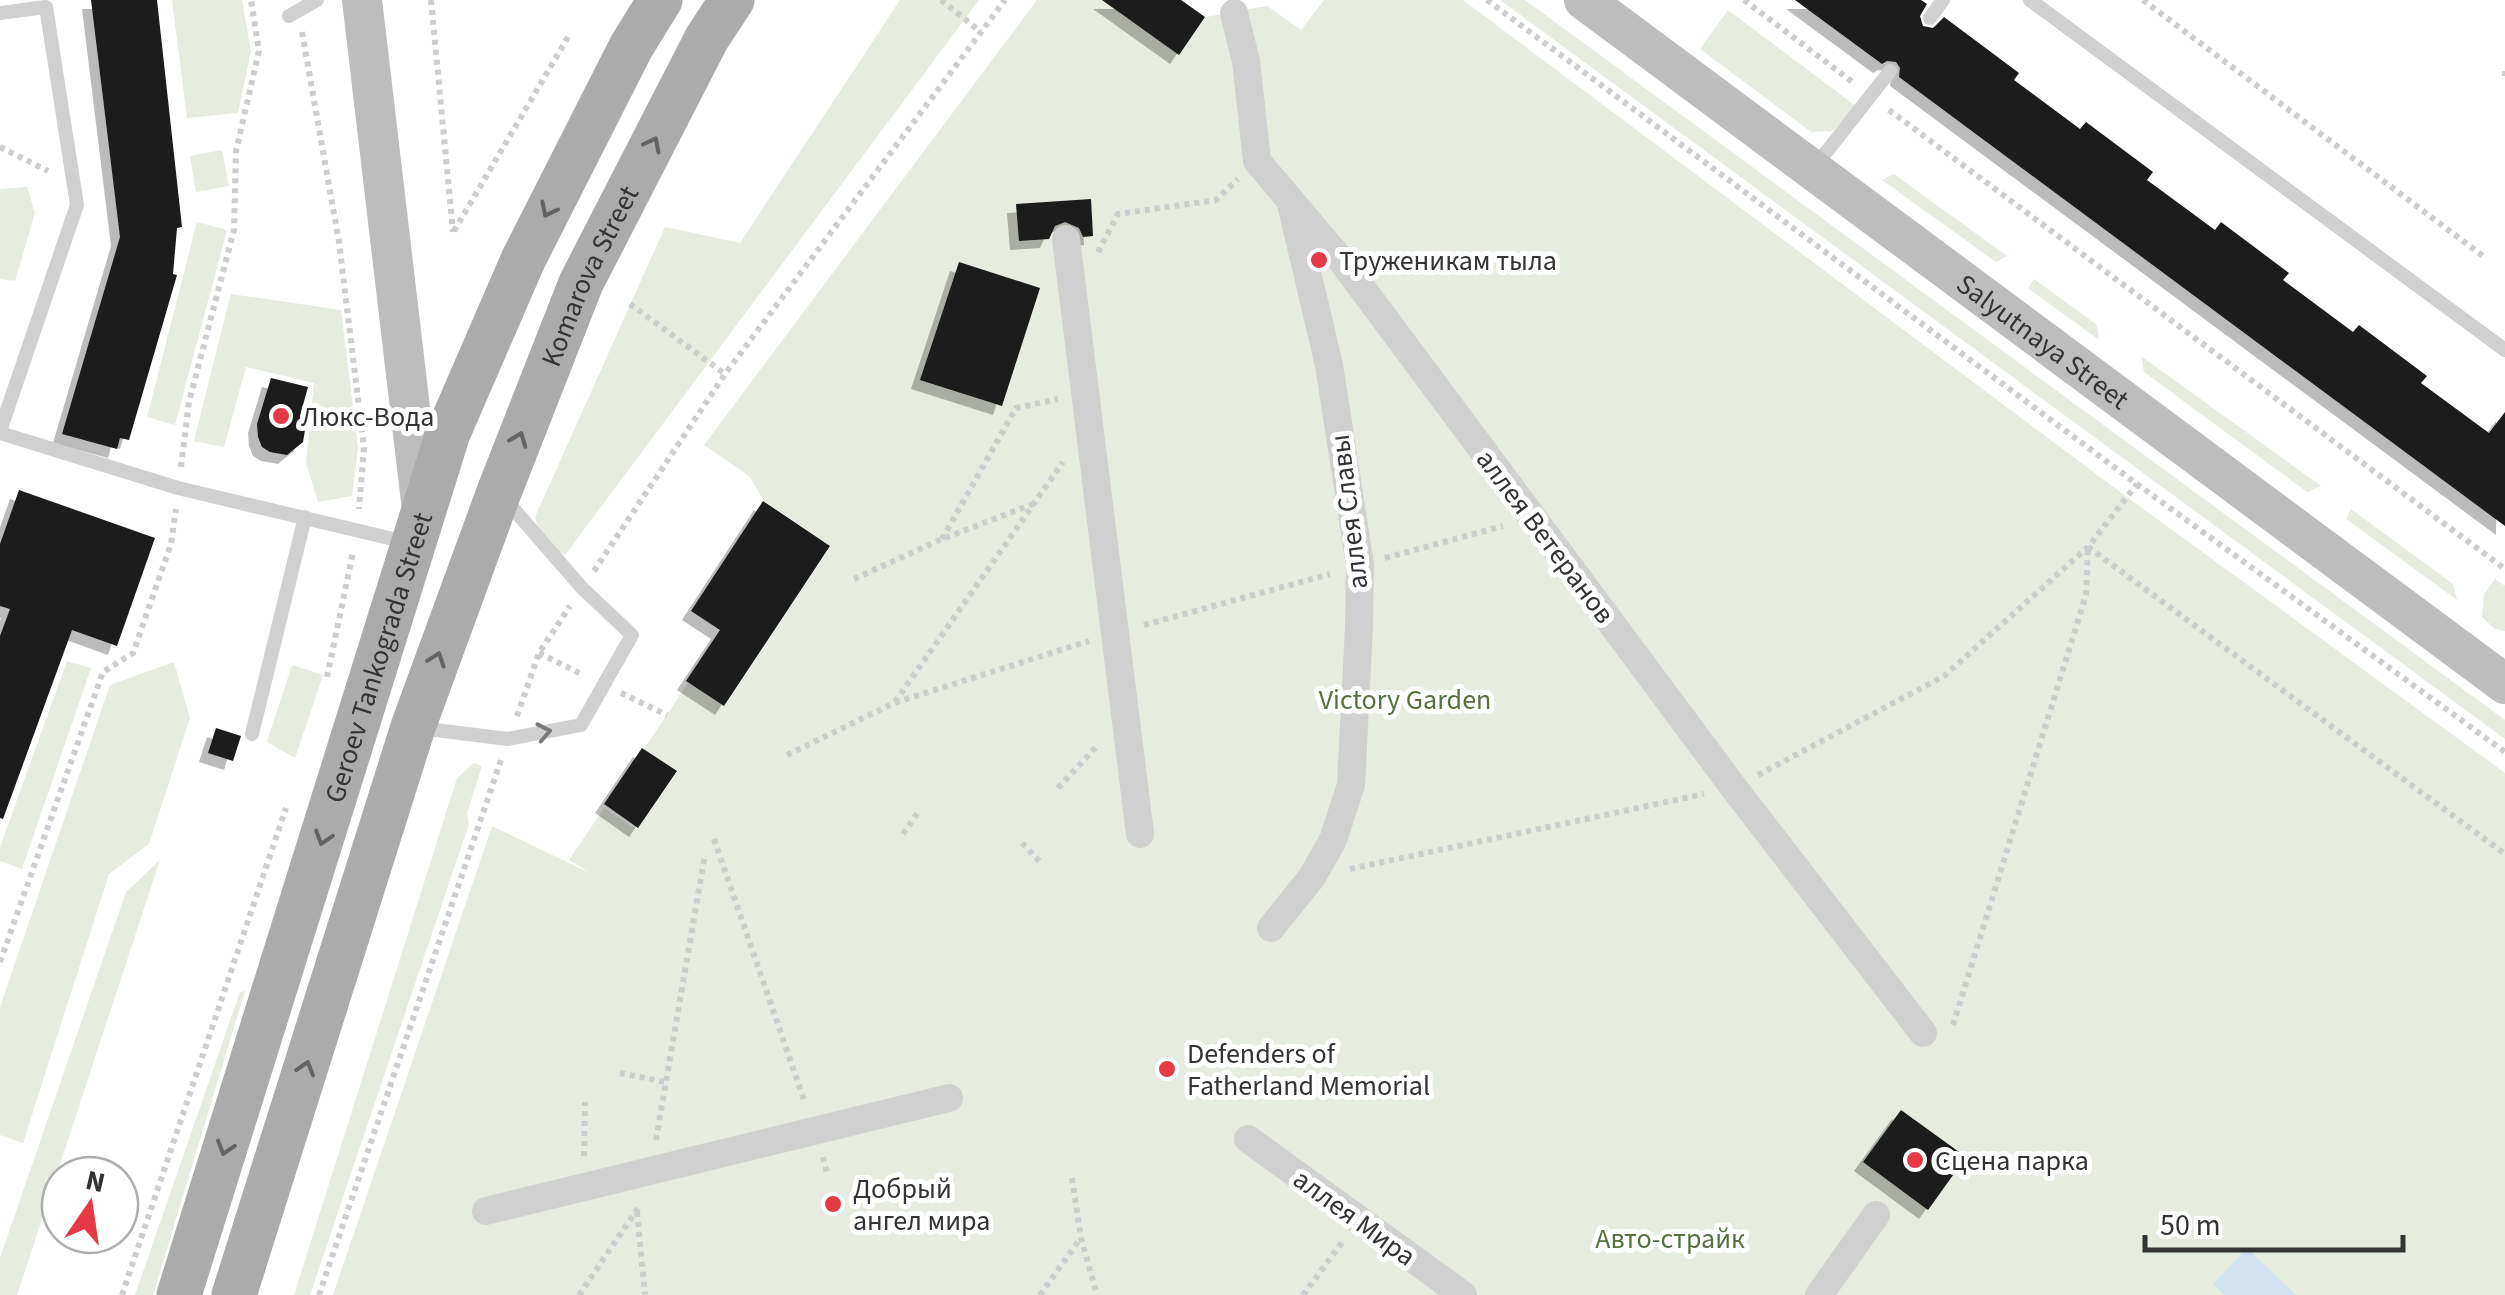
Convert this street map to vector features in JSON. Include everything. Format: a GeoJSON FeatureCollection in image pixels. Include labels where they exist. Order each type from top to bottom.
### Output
{"type":"FeatureCollection","features":[{"type":"Feature","properties":{"kind":"main road"},"geometry":{"type":"LineString","coordinates":[[472,563],[418,527],[448,433],[523,260],[631,46],[660,0]]}},
{"type":"Feature","properties":{"kind":"main road","name":"Komarova Street"},"geometry":{"type":"LineString","coordinates":[[472,563],[581,284],[708,38],[732,0]]}},
{"type":"Feature","properties":{"kind":"main road","name":"Geroev Tankograda Street"},"geometry":{"type":"LineString","coordinates":[[179,1295],[418,527]]}},
{"type":"Feature","properties":{"kind":"main road","name":"Geroev Tankograda Street"},"geometry":{"type":"LineString","coordinates":[[234,1295],[413,727],[472,563]]}},
{"type":"Feature","properties":{"kind":"street","name":"Geroev Tankograda Street"},"geometry":{"type":"LineString","coordinates":[[362,0],[418,527]]}},
{"type":"Feature","properties":{"kind":"street","name":"Salyutnaya Street"},"geometry":{"type":"LineString","coordinates":[[1584,0],[2501,672]]}},
{"type":"Feature","properties":{"kind":"street"},"geometry":{"type":"LineString","coordinates":[[1234,13],[1246,61],[1257,161]]}},
{"type":"Feature","properties":{"kind":"street","name":"аллея Ветеранов"},"geometry":{"type":"LineString","coordinates":[[1257,161],[1348,269],[1734,788],[1923,1033]]}},
{"type":"Feature","properties":{"kind":"street","name":"аллея Славы"},"geometry":{"type":"LineString","coordinates":[[1271,928],[1312,877],[1333,840],[1351,785],[1360,565],[1329,365],[1289,198]]}},
{"type":"Feature","properties":{"kind":"street"},"geometry":{"type":"LineString","coordinates":[[1066,240],[1140,834]]}},
{"type":"Feature","properties":{"kind":"street"},"geometry":{"type":"LineString","coordinates":[[486,1211],[660,1168],[818,1143],[949,1098]]}},
{"type":"Feature","properties":{"kind":"street","name":"аллея Мира"},"geometry":{"type":"LineString","coordinates":[[1248,1139],[1463,1295]]}},
{"type":"Feature","properties":{"kind":"street"},"geometry":{"type":"LineString","coordinates":[[1819,1295],[1876,1215]]}},
{"type":"Feature","properties":{"kind":"lane"},"geometry":{"type":"LineString","coordinates":[[294,14],[317,0]]}},
{"type":"Feature","properties":{"kind":"lane"},"geometry":{"type":"LineString","coordinates":[[1930,18],[1943,0]]}},
{"type":"Feature","properties":{"kind":"lane"},"geometry":{"type":"LineString","coordinates":[[2030,0],[2505,350]]}},
{"type":"Feature","properties":{"kind":"lane"},"geometry":{"type":"LineString","coordinates":[[0,13],[46,7],[77,204],[0,432],[178,488],[305,518],[418,527]]}},
{"type":"Feature","properties":{"kind":"lane"},"geometry":{"type":"LineString","coordinates":[[1813,170],[1890,70]]}},
{"type":"Feature","properties":{"kind":"lane"},"geometry":{"type":"LineString","coordinates":[[413,727],[508,739],[581,725],[632,635],[582,588],[499,492]]}},
{"type":"Feature","properties":{"kind":"lane"},"geometry":{"type":"LineString","coordinates":[[252,734],[305,518]]}},
{"type":"Feature","properties":{"kind":"path"},"geometry":{"type":"LineString","coordinates":[[0,962],[102,672],[133,653],[171,544],[189,402],[234,230],[236,150],[259,52],[251,0]]}},
{"type":"Feature","properties":{"kind":"path"},"geometry":{"type":"LineString","coordinates":[[431,0],[453,232],[568,37]]}},
{"type":"Feature","properties":{"kind":"path"},"geometry":{"type":"LineString","coordinates":[[940,0],[980,32]]}},
{"type":"Feature","properties":{"kind":"path"},"geometry":{"type":"LineString","coordinates":[[319,1295],[539,654],[724,374],[1004,0]]}},
{"type":"Feature","properties":{"kind":"path"},"geometry":{"type":"LineString","coordinates":[[1486,0],[2505,752]]}},
{"type":"Feature","properties":{"kind":"path"},"geometry":{"type":"LineString","coordinates":[[1744,0],[2505,568]]}},
{"type":"Feature","properties":{"kind":"path"},"geometry":{"type":"LineString","coordinates":[[2142,0],[2484,256]]}},
{"type":"Feature","properties":{"kind":"path"},"geometry":{"type":"LineString","coordinates":[[294,14],[339,242],[364,448],[359,510]]}},
{"type":"Feature","properties":{"kind":"path"},"geometry":{"type":"LineString","coordinates":[[0,147],[74,183]]}},
{"type":"Feature","properties":{"kind":"path"},"geometry":{"type":"LineString","coordinates":[[1073,298],[1118,214],[1216,200],[1257,161]]}},
{"type":"Feature","properties":{"kind":"path"},"geometry":{"type":"LineString","coordinates":[[630,304],[724,374]]}},
{"type":"Feature","properties":{"kind":"path"},"geometry":{"type":"LineString","coordinates":[[942,539],[1016,408],[1084,393]]}},
{"type":"Feature","properties":{"kind":"path"},"geometry":{"type":"LineString","coordinates":[[894,703],[1089,426]]}},
{"type":"Feature","properties":{"kind":"path"},"geometry":{"type":"LineString","coordinates":[[1952,1030],[2086,595],[2088,547],[2137,484]]}},
{"type":"Feature","properties":{"kind":"path"},"geometry":{"type":"LineString","coordinates":[[854,578],[1033,504]]}},
{"type":"Feature","properties":{"kind":"path"},"geometry":{"type":"LineString","coordinates":[[787,755],[894,703],[1115,633],[1533,518]]}},
{"type":"Feature","properties":{"kind":"path"},"geometry":{"type":"LineString","coordinates":[[326,679],[354,540]]}},
{"type":"Feature","properties":{"kind":"path"},"geometry":{"type":"LineString","coordinates":[[2088,547],[2505,854]]}},
{"type":"Feature","properties":{"kind":"path"},"geometry":{"type":"LineString","coordinates":[[1058,788],[1125,717]]}},
{"type":"Feature","properties":{"kind":"path"},"geometry":{"type":"LineString","coordinates":[[122,1295],[290,798]]}},
{"type":"Feature","properties":{"kind":"path"},"geometry":{"type":"LineString","coordinates":[[902,834],[919,811]]}},
{"type":"Feature","properties":{"kind":"path"},"geometry":{"type":"LineString","coordinates":[[714,839],[827,1173]]}},
{"type":"Feature","properties":{"kind":"path"},"geometry":{"type":"LineString","coordinates":[[1022,843],[1041,863]]}},
{"type":"Feature","properties":{"kind":"path"},"geometry":{"type":"LineString","coordinates":[[580,1295],[660,1168],[665,1082],[705,854]]}},
{"type":"Feature","properties":{"kind":"path"},"geometry":{"type":"LineString","coordinates":[[620,1073],[665,1082]]}},
{"type":"Feature","properties":{"kind":"path"},"geometry":{"type":"LineString","coordinates":[[584,1187],[585,1102]]}},
{"type":"Feature","properties":{"kind":"path"},"geometry":{"type":"LineString","coordinates":[[1072,1178],[1081,1238],[1098,1295]]}},
{"type":"Feature","properties":{"kind":"path"},"geometry":{"type":"LineString","coordinates":[[637,1210],[645,1295]]}},
{"type":"Feature","properties":{"kind":"path"},"geometry":{"type":"LineString","coordinates":[[1302,1295],[1359,1220]]}},
{"type":"Feature","properties":{"kind":"path"},"geometry":{"type":"LineString","coordinates":[[1040,1295],[1081,1238]]}},
{"type":"Feature","properties":{"kind":"green space"},"geometry":{"type":"Polygon","coordinates":[[[172,0],[242,0],[251,51],[238,113],[187,118],[172,0]]]}},
{"type":"Feature","properties":{"kind":"green space"},"geometry":{"type":"Polygon","coordinates":[[[900,0],[979,0],[565,555],[543,545],[535,517],[665,227],[740,243],[900,0]]]}},
{"type":"Feature","properties":{"kind":"green space","name":"Victory Garden"},"geometry":{"type":"Polygon","coordinates":[[[1037,0],[1128,0],[1119,13],[1179,54],[1206,17],[1267,6],[1301,30],[1324,0],[1463,0],[2127,497],[2505,773],[2505,1295],[333,1295],[492,826],[592,874],[569,860],[604,808],[637,830],[677,772],[644,749],[688,683],[725,706],[831,546],[764,501],[749,476],[704,445],[1037,0]]]}},
{"type":"Feature","properties":{"kind":"green space"},"geometry":{"type":"Polygon","coordinates":[[[1500,0],[1525,0],[2505,720],[2505,739],[1500,0]]]}},
{"type":"Feature","properties":{"kind":"green space"},"geometry":{"type":"Polygon","coordinates":[[[1728,10],[1856,106],[1833,131],[1811,132],[1700,49],[1728,10]]]}},
{"type":"Feature","properties":{"kind":"green space"},"geometry":{"type":"Polygon","coordinates":[[[222,150],[229,186],[196,192],[190,156],[222,150]]]}},
{"type":"Feature","properties":{"kind":"green space"},"geometry":{"type":"Polygon","coordinates":[[[1894,174],[2007,256],[1996,262],[1882,180],[1894,174]]]}},
{"type":"Feature","properties":{"kind":"green space"},"geometry":{"type":"Polygon","coordinates":[[[27,187],[35,213],[15,281],[0,279],[0,189],[27,187]]]}},
{"type":"Feature","properties":{"kind":"green space"},"geometry":{"type":"Polygon","coordinates":[[[197,222],[227,230],[175,425],[147,417],[197,222]]]}},
{"type":"Feature","properties":{"kind":"green space"},"geometry":{"type":"Polygon","coordinates":[[[2034,279],[2097,325],[2099,340],[2028,288],[2034,279]]]}},
{"type":"Feature","properties":{"kind":"green space"},"geometry":{"type":"Polygon","coordinates":[[[231,294],[341,310],[358,448],[352,496],[318,502],[306,463],[314,383],[246,367],[224,447],[194,441],[231,294]]]}},
{"type":"Feature","properties":{"kind":"green space"},"geometry":{"type":"Polygon","coordinates":[[[2141,356],[2321,486],[2307,492],[2144,372],[2141,356]]]}},
{"type":"Feature","properties":{"kind":"green space"},"geometry":{"type":"Polygon","coordinates":[[[2351,509],[2453,584],[2457,600],[2346,519],[2351,509]]]}},
{"type":"Feature","properties":{"kind":"green space"},"geometry":{"type":"Polygon","coordinates":[[[2495,579],[2505,586],[2505,631],[2495,629],[2482,617],[2484,594],[2495,579]]]}},
{"type":"Feature","properties":{"kind":"green space"},"geometry":{"type":"Polygon","coordinates":[[[67,661],[91,668],[22,869],[0,861],[0,847],[67,661]]]}},
{"type":"Feature","properties":{"kind":"green space"},"geometry":{"type":"Polygon","coordinates":[[[174,662],[190,718],[149,844],[109,874],[23,1143],[0,1135],[0,1007],[110,685],[174,662]]]}},
{"type":"Feature","properties":{"kind":"green space"},"geometry":{"type":"Polygon","coordinates":[[[292,665],[323,675],[295,758],[267,742],[292,665]]]}},
{"type":"Feature","properties":{"kind":"green space"},"geometry":{"type":"Polygon","coordinates":[[[474,763],[482,766],[467,813],[469,824],[310,1295],[294,1295],[457,778],[474,763]]]}},
{"type":"Feature","properties":{"kind":"green space"},"geometry":{"type":"Polygon","coordinates":[[[160,860],[63,1155],[40,1155],[40,1225],[17,1295],[0,1295],[0,1258],[126,892],[160,860]]]}},
{"type":"Feature","properties":{"kind":"green space"},"geometry":{"type":"Polygon","coordinates":[[[245,991],[153,1295],[135,1295],[240,992],[245,991]]]}},
{"type":"Feature","properties":{"kind":"water"},"geometry":{"type":"Polygon","coordinates":[[[2247,1248],[2296,1295],[2225,1295],[2213,1284],[2247,1248]]]}},
{"type":"Feature","properties":{"kind":"building"},"geometry":{"type":"Polygon","coordinates":[[[91,0],[157,0],[182,227],[177,228],[173,274],[177,275],[129,440],[120,438],[117,449],[62,434],[120,237],[91,0]]]}},
{"type":"Feature","properties":{"kind":"building"},"geometry":{"type":"Polygon","coordinates":[[[1102,0],[1181,0],[1205,17],[1179,55],[1102,0]]]}},
{"type":"Feature","properties":{"kind":"building"},"geometry":{"type":"Polygon","coordinates":[[[1795,0],[1921,0],[1927,4],[1920,16],[1923,26],[1933,28],[1944,17],[2019,73],[2014,80],[2080,129],[2086,122],[2153,172],[2147,180],[2215,230],[2221,222],[2289,273],[2283,280],[2353,332],[2359,325],[2427,376],[2421,383],[2489,433],[2505,412],[2505,526],[1899,77],[1896,62],[1882,64],[1795,0]]]}},
{"type":"Feature","properties":{"kind":"building"},"geometry":{"type":"Polygon","coordinates":[[[1091,199],[1093,236],[1083,237],[1079,228],[1065,222],[1055,226],[1049,239],[1019,241],[1016,204],[1091,199]]]}},
{"type":"Feature","properties":{"kind":"building"},"geometry":{"type":"Polygon","coordinates":[[[959,262],[1040,288],[1002,406],[920,380],[959,262]]]}},
{"type":"Feature","properties":{"kind":"building","name":"Люкс-Вода"},"geometry":{"type":"Polygon","coordinates":[[[271,378],[308,387],[300,416],[306,424],[303,442],[287,455],[270,452],[262,447],[258,437],[257,424],[271,378]]]}},
{"type":"Feature","properties":{"kind":"building"},"geometry":{"type":"Polygon","coordinates":[[[19,490],[155,538],[117,646],[72,630],[3,819],[0,636],[10,609],[0,606],[0,544],[19,490]]]}},
{"type":"Feature","properties":{"kind":"building"},"geometry":{"type":"Polygon","coordinates":[[[763,501],[830,546],[724,706],[686,681],[720,630],[691,611],[763,501]]]}},
{"type":"Feature","properties":{"kind":"building"},"geometry":{"type":"Polygon","coordinates":[[[216,728],[241,736],[233,761],[208,753],[216,728]]]}},
{"type":"Feature","properties":{"kind":"building"},"geometry":{"type":"Polygon","coordinates":[[[642,748],[677,771],[638,828],[604,804],[642,748]]]}},
{"type":"Feature","properties":{"kind":"building","name":"Сцена парка"},"geometry":{"type":"Polygon","coordinates":[[[1901,1110],[1966,1157],[1928,1210],[1863,1162],[1901,1110]]]}},
{"type":"Feature","properties":{"kind":"place","name":"Труженикам тыла"},"geometry":{"type":"Point","coordinates":[1319,260]}},
{"type":"Feature","properties":{"kind":"place","name":"Люкс-Вода"},"geometry":{"type":"Point","coordinates":[281,416]}},
{"type":"Feature","properties":{"kind":"place","name":"Defenders of Fatherland Memorial"},"geometry":{"type":"Point","coordinates":[1167,1069]}},
{"type":"Feature","properties":{"kind":"place","name":"Сцена парка"},"geometry":{"type":"Point","coordinates":[1915,1160]}},
{"type":"Feature","properties":{"kind":"place","name":"Добрый ангел мира"},"geometry":{"type":"Point","coordinates":[833,1204]}},
{"type":"Feature","properties":{"kind":"park label","name":"Авто-страйк"},"geometry":{"type":"Point","coordinates":[1670,1238]}}]}
